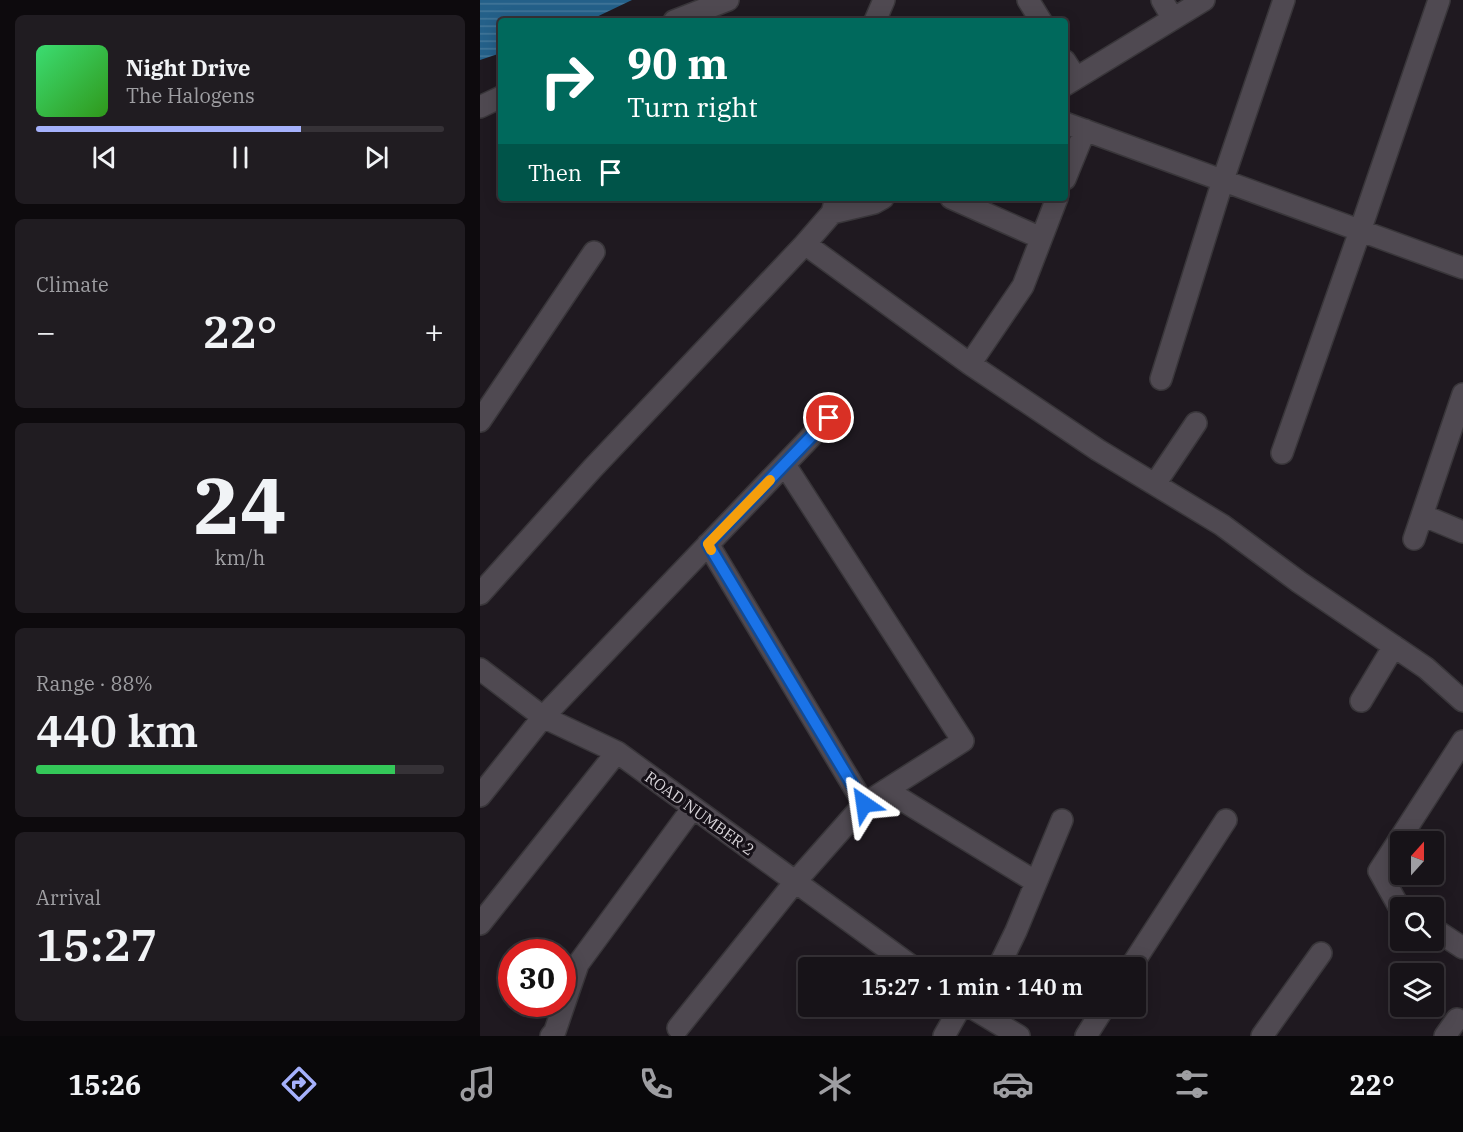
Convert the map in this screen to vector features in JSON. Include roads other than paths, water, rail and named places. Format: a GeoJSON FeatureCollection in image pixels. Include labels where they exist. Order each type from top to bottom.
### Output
{"type":"FeatureCollection","features":[{"type":"Feature","properties":{"kind":"street"},"geometry":{"type":"LineString","coordinates":[[682,18],[728,0]]}},
{"type":"Feature","properties":{"kind":"street"},"geometry":{"type":"LineString","coordinates":[[876,18],[884,0]]}},
{"type":"Feature","properties":{"kind":"street"},"geometry":{"type":"LineString","coordinates":[[1028,0],[1039,18]]}},
{"type":"Feature","properties":{"kind":"street"},"geometry":{"type":"LineString","coordinates":[[1162,0],[1173,19]]}},
{"type":"Feature","properties":{"kind":"street"},"geometry":{"type":"LineString","coordinates":[[1069,75],[1204,0]]}},
{"type":"Feature","properties":{"kind":"street"},"geometry":{"type":"LineString","coordinates":[[1161,379],[1223,180],[1284,0]]}},
{"type":"Feature","properties":{"kind":"street"},"geometry":{"type":"LineString","coordinates":[[1282,453],[1439,0]]}},
{"type":"Feature","properties":{"kind":"street"},"geometry":{"type":"LineString","coordinates":[[480,107],[498,98]]}},
{"type":"Feature","properties":{"kind":"street"},"geometry":{"type":"LineString","coordinates":[[1068,163],[1075,127],[1463,268]]}},
{"type":"Feature","properties":{"kind":"street"},"geometry":{"type":"LineString","coordinates":[[480,594],[592,469],[805,244],[834,205],[878,201]]}},
{"type":"Feature","properties":{"kind":"street"},"geometry":{"type":"LineString","coordinates":[[958,201],[1041,238]]}},
{"type":"Feature","properties":{"kind":"street"},"geometry":{"type":"LineString","coordinates":[[970,364],[1023,286],[1056,201]]}},
{"type":"Feature","properties":{"kind":"street"},"geometry":{"type":"LineString","coordinates":[[805,244],[970,364],[1098,450],[1222,525],[1299,582],[1426,668],[1463,701]]}},
{"type":"Feature","properties":{"kind":"street"},"geometry":{"type":"LineString","coordinates":[[480,421],[594,252]]}},
{"type":"Feature","properties":{"kind":"street"},"geometry":{"type":"LineString","coordinates":[[1414,539],[1463,394]]}},
{"type":"Feature","properties":{"kind":"street"},"geometry":{"type":"LineString","coordinates":[[480,796],[543,717],[829,418]]}},
{"type":"Feature","properties":{"kind":"street"},"geometry":{"type":"LineString","coordinates":[[1155,484],[1196,423]]}},
{"type":"Feature","properties":{"kind":"street"},"geometry":{"type":"LineString","coordinates":[[678,1028],[795,882],[864,804],[963,741],[785,465]]}},
{"type":"Feature","properties":{"kind":"street"},"geometry":{"type":"LineString","coordinates":[[1422,515],[1463,532]]}},
{"type":"Feature","properties":{"kind":"street"},"geometry":{"type":"LineString","coordinates":[[708,544],[864,804]]}},
{"type":"Feature","properties":{"kind":"street"},"geometry":{"type":"LineString","coordinates":[[1361,701],[1394,646]]}},
{"type":"Feature","properties":{"kind":"street","name":"ROAD NUMBER 2"},"geometry":{"type":"LineString","coordinates":[[480,669],[543,717],[616,752],[899,957]]}},
{"type":"Feature","properties":{"kind":"street"},"geometry":{"type":"LineString","coordinates":[[1394,897],[1379,871],[1463,742]]}},
{"type":"Feature","properties":{"kind":"street"},"geometry":{"type":"LineString","coordinates":[[480,924],[616,752]]}},
{"type":"Feature","properties":{"kind":"street"},"geometry":{"type":"LineString","coordinates":[[886,790],[1036,882]]}},
{"type":"Feature","properties":{"kind":"street"},"geometry":{"type":"LineString","coordinates":[[555,1034],[578,964],[692,809]]}},
{"type":"Feature","properties":{"kind":"street"},"geometry":{"type":"LineString","coordinates":[[1003,957],[1062,820]]}},
{"type":"Feature","properties":{"kind":"street"},"geometry":{"type":"LineString","coordinates":[[1137,957],[1226,820]]}},
{"type":"Feature","properties":{"kind":"street"},"geometry":{"type":"LineString","coordinates":[[1444,935],[1463,948]]}},
{"type":"Feature","properties":{"kind":"street"},"geometry":{"type":"LineString","coordinates":[[1262,1036],[1321,953]]}},
{"type":"Feature","properties":{"kind":"street"},"geometry":{"type":"LineString","coordinates":[[944,1036],[955,1017]]}},
{"type":"Feature","properties":{"kind":"street"},"geometry":{"type":"LineString","coordinates":[[987,1017],[1019,1036]]}},
{"type":"Feature","properties":{"kind":"street"},"geometry":{"type":"LineString","coordinates":[[1086,1036],[1098,1017]]}},
{"type":"Feature","properties":{"kind":"street"},"geometry":{"type":"LineString","coordinates":[[1445,1036],[1457,1019]]}},
{"type":"Feature","properties":{"kind":"water"},"geometry":{"type":"Polygon","coordinates":[[[480,0],[632,0],[594,18],[498,18],[498,54],[480,60],[480,0]]]}}]}
